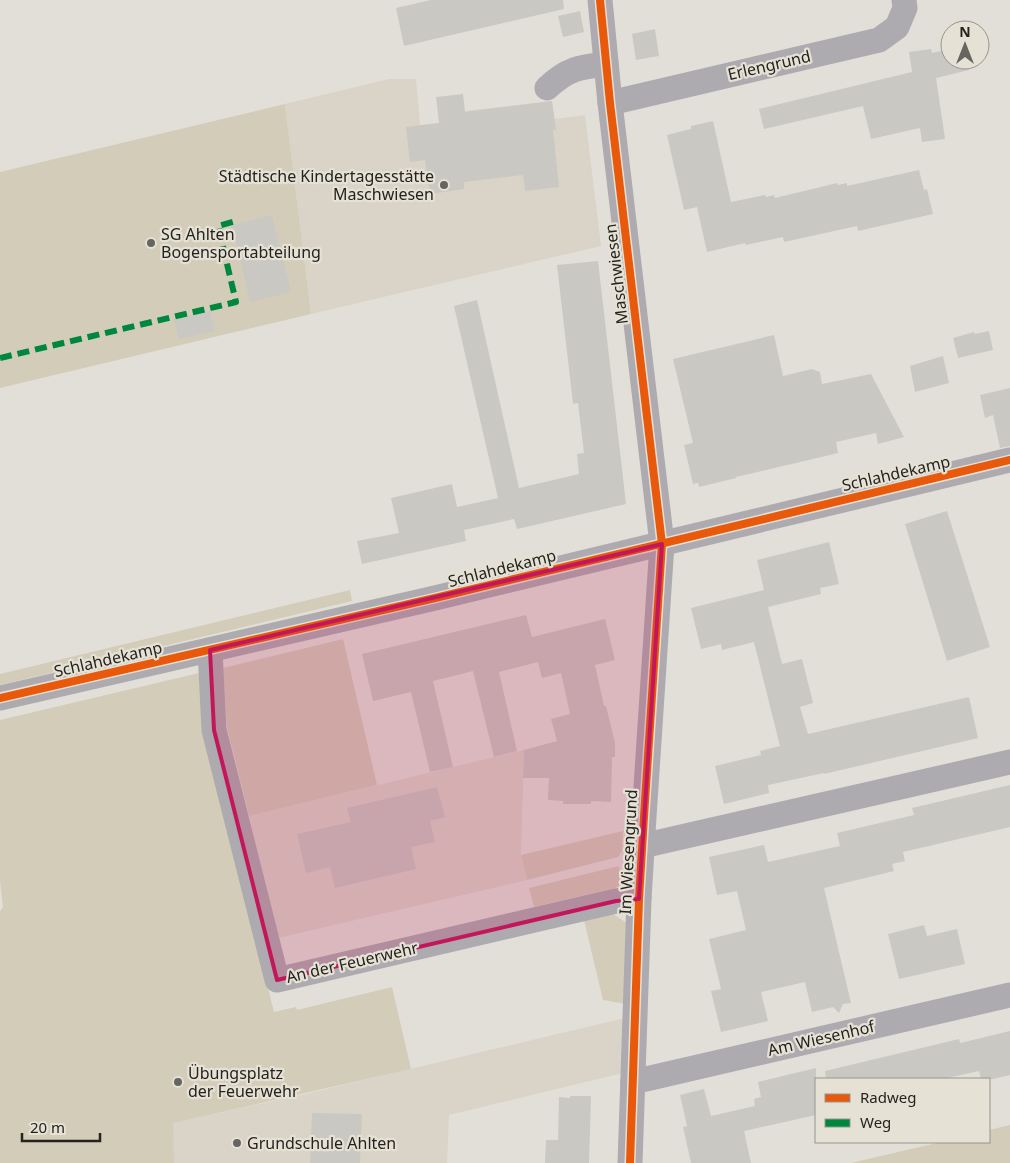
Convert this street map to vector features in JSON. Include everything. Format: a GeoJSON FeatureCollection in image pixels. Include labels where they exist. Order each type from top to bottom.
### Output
{"type":"FeatureCollection","features":[{"type":"Feature","properties":{"kind":"street","name":"Maschwiesen"},"geometry":{"type":"LineString","coordinates":[[600,0],[610,103],[662,544]]}},
{"type":"Feature","properties":{"kind":"street","name":"Erlengrund"},"geometry":{"type":"LineString","coordinates":[[610,103],[879,40],[897,27],[905,8],[904,0]]}},
{"type":"Feature","properties":{"kind":"street"},"geometry":{"type":"LineString","coordinates":[[547,88],[564,73],[581,67],[606,64]]}},
{"type":"Feature","properties":{"kind":"street","name":"Schlahdekamp"},"geometry":{"type":"LineString","coordinates":[[0,698],[436,598],[1010,460]]}},
{"type":"Feature","properties":{"kind":"street","name":"Im Wiesengrund"},"geometry":{"type":"LineString","coordinates":[[630,1163],[639,899],[662,544]]}},
{"type":"Feature","properties":{"kind":"street","name":"An der Feuerwehr"},"geometry":{"type":"LineString","coordinates":[[210,650],[214,730],[277,980],[616,900],[639,899]]}},
{"type":"Feature","properties":{"kind":"street"},"geometry":{"type":"LineString","coordinates":[[642,846],[1010,762]]}},
{"type":"Feature","properties":{"kind":"street","name":"Am Wiesenhof"},"geometry":{"type":"LineString","coordinates":[[633,1082],[1010,995]]}},
{"type":"Feature","properties":{"kind":"highlighted area"},"geometry":{"type":"Polygon","coordinates":[[[662,544],[639,899],[616,901],[277,980],[214,730],[210,650],[662,544]]]}},
{"type":"Feature","properties":{"kind":"shaded area","name":"Städtische Kindertagesstätte Maschwiesen"},"geometry":{"type":"Polygon","coordinates":[[[389,79],[416,79],[420,125],[439,123],[465,111],[552,101],[554,119],[585,115],[601,246],[311,314],[285,104],[389,79]]]}},
{"type":"Feature","properties":{"kind":"shaded area","name":"SG Ahlten Bogensportabteilung"},"geometry":{"type":"Polygon","coordinates":[[[285,104],[311,314],[0,388],[0,172],[285,104]]]}},
{"type":"Feature","properties":{"kind":"shaded area"},"geometry":{"type":"Polygon","coordinates":[[[350,590],[352,601],[0,685],[0,674],[350,590]]]}},
{"type":"Feature","properties":{"kind":"shaded area"},"geometry":{"type":"Polygon","coordinates":[[[343,639],[377,785],[249,816],[227,728],[223,668],[343,639]]]}},
{"type":"Feature","properties":{"kind":"shaded area"},"geometry":{"type":"Polygon","coordinates":[[[199,673],[203,730],[274,1012],[296,1007],[297,1010],[392,987],[411,1069],[173,1123],[174,1163],[0,1163],[0,911],[3,907],[0,881],[0,720],[199,673]]]}},
{"type":"Feature","properties":{"kind":"shaded area"},"geometry":{"type":"Polygon","coordinates":[[[524,750],[521,855],[527,880],[278,938],[249,816],[524,750]]]}},
{"type":"Feature","properties":{"kind":"shaded area"},"geometry":{"type":"Polygon","coordinates":[[[623,831],[622,851],[618,857],[527,880],[521,855],[623,831]]]}},
{"type":"Feature","properties":{"kind":"shaded area"},"geometry":{"type":"Polygon","coordinates":[[[619,866],[621,884],[615,888],[534,907],[529,888],[619,866]]]}},
{"type":"Feature","properties":{"kind":"shaded area"},"geometry":{"type":"Polygon","coordinates":[[[613,914],[630,925],[626,1004],[603,1000],[584,920],[613,914]]]}},
{"type":"Feature","properties":{"kind":"shaded area"},"geometry":{"type":"Polygon","coordinates":[[[625,1018],[623,1073],[449,1115],[447,1163],[174,1163],[172,1123],[301,1095],[625,1018]]]}},
{"type":"Feature","properties":{"kind":"shaded area"},"geometry":{"type":"Polygon","coordinates":[[[1010,1125],[1010,1163],[851,1163],[937,1143],[990,1143],[990,1130],[1010,1125]]]}},
{"type":"Feature","properties":{"kind":"building"},"geometry":{"type":"Polygon","coordinates":[[[431,0],[563,0],[564,9],[404,46],[396,8],[431,0]]]}},
{"type":"Feature","properties":{"kind":"building"},"geometry":{"type":"Polygon","coordinates":[[[580,11],[584,32],[563,37],[558,16],[580,11]]]}},
{"type":"Feature","properties":{"kind":"building"},"geometry":{"type":"Polygon","coordinates":[[[655,29],[659,56],[636,60],[632,34],[655,29]]]}},
{"type":"Feature","properties":{"kind":"building"},"geometry":{"type":"Polygon","coordinates":[[[931,49],[932,53],[940,51],[940,70],[969,70],[936,78],[945,139],[922,142],[920,128],[871,139],[863,106],[764,129],[759,109],[912,72],[909,52],[931,49]]]}},
{"type":"Feature","properties":{"kind":"building"},"geometry":{"type":"Polygon","coordinates":[[[463,94],[465,112],[552,101],[556,130],[553,130],[559,187],[525,191],[523,175],[464,182],[464,189],[430,194],[425,160],[410,162],[406,127],[439,123],[436,97],[463,94]]]}},
{"type":"Feature","properties":{"kind":"building"},"geometry":{"type":"Polygon","coordinates":[[[713,121],[731,202],[765,195],[766,197],[774,195],[775,198],[837,183],[838,185],[847,183],[847,186],[919,170],[924,190],[927,189],[933,214],[858,231],[857,226],[784,242],[783,237],[707,252],[697,207],[684,210],[667,135],[691,129],[691,126],[713,121]]]}},
{"type":"Feature","properties":{"kind":"building"},"geometry":{"type":"Polygon","coordinates":[[[272,215],[291,292],[250,302],[232,225],[272,215]]]}},
{"type":"Feature","properties":{"kind":"building"},"geometry":{"type":"Polygon","coordinates":[[[598,261],[626,504],[517,529],[514,519],[464,530],[466,541],[362,564],[357,541],[399,533],[391,498],[452,484],[457,507],[498,498],[454,306],[477,300],[519,488],[579,474],[577,454],[584,453],[578,403],[573,404],[557,265],[598,261]]]}},
{"type":"Feature","properties":{"kind":"building"},"geometry":{"type":"Polygon","coordinates":[[[210,311],[215,331],[179,339],[174,319],[210,311]]]}},
{"type":"Feature","properties":{"kind":"building"},"geometry":{"type":"Polygon","coordinates":[[[989,331],[993,350],[958,358],[953,338],[974,332],[975,334],[989,331]]]}},
{"type":"Feature","properties":{"kind":"building"},"geometry":{"type":"Polygon","coordinates":[[[774,335],[783,376],[812,369],[820,372],[822,384],[871,374],[904,437],[878,444],[876,433],[836,442],[838,453],[699,487],[698,483],[693,484],[684,445],[693,443],[673,359],[774,335]]]}},
{"type":"Feature","properties":{"kind":"building"},"geometry":{"type":"Polygon","coordinates":[[[943,356],[949,383],[915,392],[910,366],[943,356]]]}},
{"type":"Feature","properties":{"kind":"building"},"geometry":{"type":"Polygon","coordinates":[[[1010,388],[1010,446],[1000,448],[993,415],[985,418],[980,395],[1010,388]]]}},
{"type":"Feature","properties":{"kind":"building"},"geometry":{"type":"Polygon","coordinates":[[[947,511],[990,647],[947,661],[905,524],[947,511]]]}},
{"type":"Feature","properties":{"kind":"building"},"geometry":{"type":"Polygon","coordinates":[[[829,542],[839,584],[820,588],[821,594],[768,607],[782,664],[802,659],[813,703],[800,707],[808,734],[969,697],[978,738],[768,785],[769,793],[724,804],[715,766],[761,755],[760,751],[780,746],[754,642],[722,650],[721,644],[701,649],[691,608],[764,590],[757,560],[829,542]]]}},
{"type":"Feature","properties":{"kind":"building"},"geometry":{"type":"Polygon","coordinates":[[[526,615],[532,637],[605,619],[615,660],[595,665],[615,743],[615,757],[612,757],[611,802],[591,801],[591,804],[563,804],[563,801],[548,800],[549,778],[523,778],[524,750],[557,741],[551,719],[570,714],[561,673],[542,678],[538,662],[499,672],[517,751],[494,757],[473,671],[433,681],[453,767],[430,772],[411,692],[373,701],[362,654],[526,615]]]}},
{"type":"Feature","properties":{"kind":"building"},"geometry":{"type":"Polygon","coordinates":[[[1010,785],[1010,827],[903,852],[905,861],[892,864],[894,871],[824,888],[851,1003],[843,1004],[839,1013],[833,1007],[812,1012],[805,982],[761,992],[768,1021],[721,1032],[711,991],[721,989],[709,939],[746,930],[737,891],[717,895],[709,857],[764,845],[768,862],[840,846],[837,833],[914,815],[912,808],[1010,785]]]}},
{"type":"Feature","properties":{"kind":"building"},"geometry":{"type":"Polygon","coordinates":[[[437,787],[445,817],[430,821],[435,842],[411,847],[416,869],[335,888],[330,867],[306,873],[297,834],[351,822],[347,808],[437,787]]]}},
{"type":"Feature","properties":{"kind":"building"},"geometry":{"type":"Polygon","coordinates":[[[924,925],[927,936],[957,929],[965,964],[899,979],[888,934],[924,925]]]}},
{"type":"Feature","properties":{"kind":"building"},"geometry":{"type":"Polygon","coordinates":[[[1010,1031],[1010,1075],[993,1079],[981,1078],[979,1071],[948,1078],[826,1078],[825,1071],[959,1039],[960,1043],[1010,1031]]]}},
{"type":"Feature","properties":{"kind":"building"},"geometry":{"type":"Polygon","coordinates":[[[816,1068],[815,1115],[744,1131],[751,1163],[691,1163],[683,1127],[687,1126],[680,1095],[704,1089],[711,1116],[755,1106],[754,1099],[761,1097],[758,1082],[816,1068]]]}},
{"type":"Feature","properties":{"kind":"building"},"geometry":{"type":"Polygon","coordinates":[[[570,1096],[591,1096],[589,1163],[545,1163],[546,1140],[558,1140],[559,1097],[570,1098],[570,1096]]]}},
{"type":"Feature","properties":{"kind":"building"},"geometry":{"type":"Polygon","coordinates":[[[312,1113],[362,1114],[360,1163],[310,1163],[312,1113]]]}},
{"type":"Feature","properties":{"kind":"marked path"},"geometry":{"type":"LineString","coordinates":[[0,358],[236,302],[218,226],[236,221]]}},
{"type":"Feature","properties":{"kind":"cycle path"},"geometry":{"type":"LineString","coordinates":[[600,0],[610,103],[662,544],[639,899],[630,1163]]}},
{"type":"Feature","properties":{"kind":"cycle path"},"geometry":{"type":"LineString","coordinates":[[0,698],[435,598],[1010,460]]}},
{"type":"Feature","properties":{"kind":"place","name":"Städtische Kindertagesstätte Maschwiesen"},"geometry":{"type":"Point","coordinates":[444,185]}},
{"type":"Feature","properties":{"kind":"place","name":"SG Ahlten Bogensportabteilung"},"geometry":{"type":"Point","coordinates":[151,243]}},
{"type":"Feature","properties":{"kind":"place","name":"Übungsplatz der Feuerwehr"},"geometry":{"type":"Point","coordinates":[178,1082]}},
{"type":"Feature","properties":{"kind":"place","name":"Grundschule Ahlten"},"geometry":{"type":"Point","coordinates":[237,1143]}}]}
